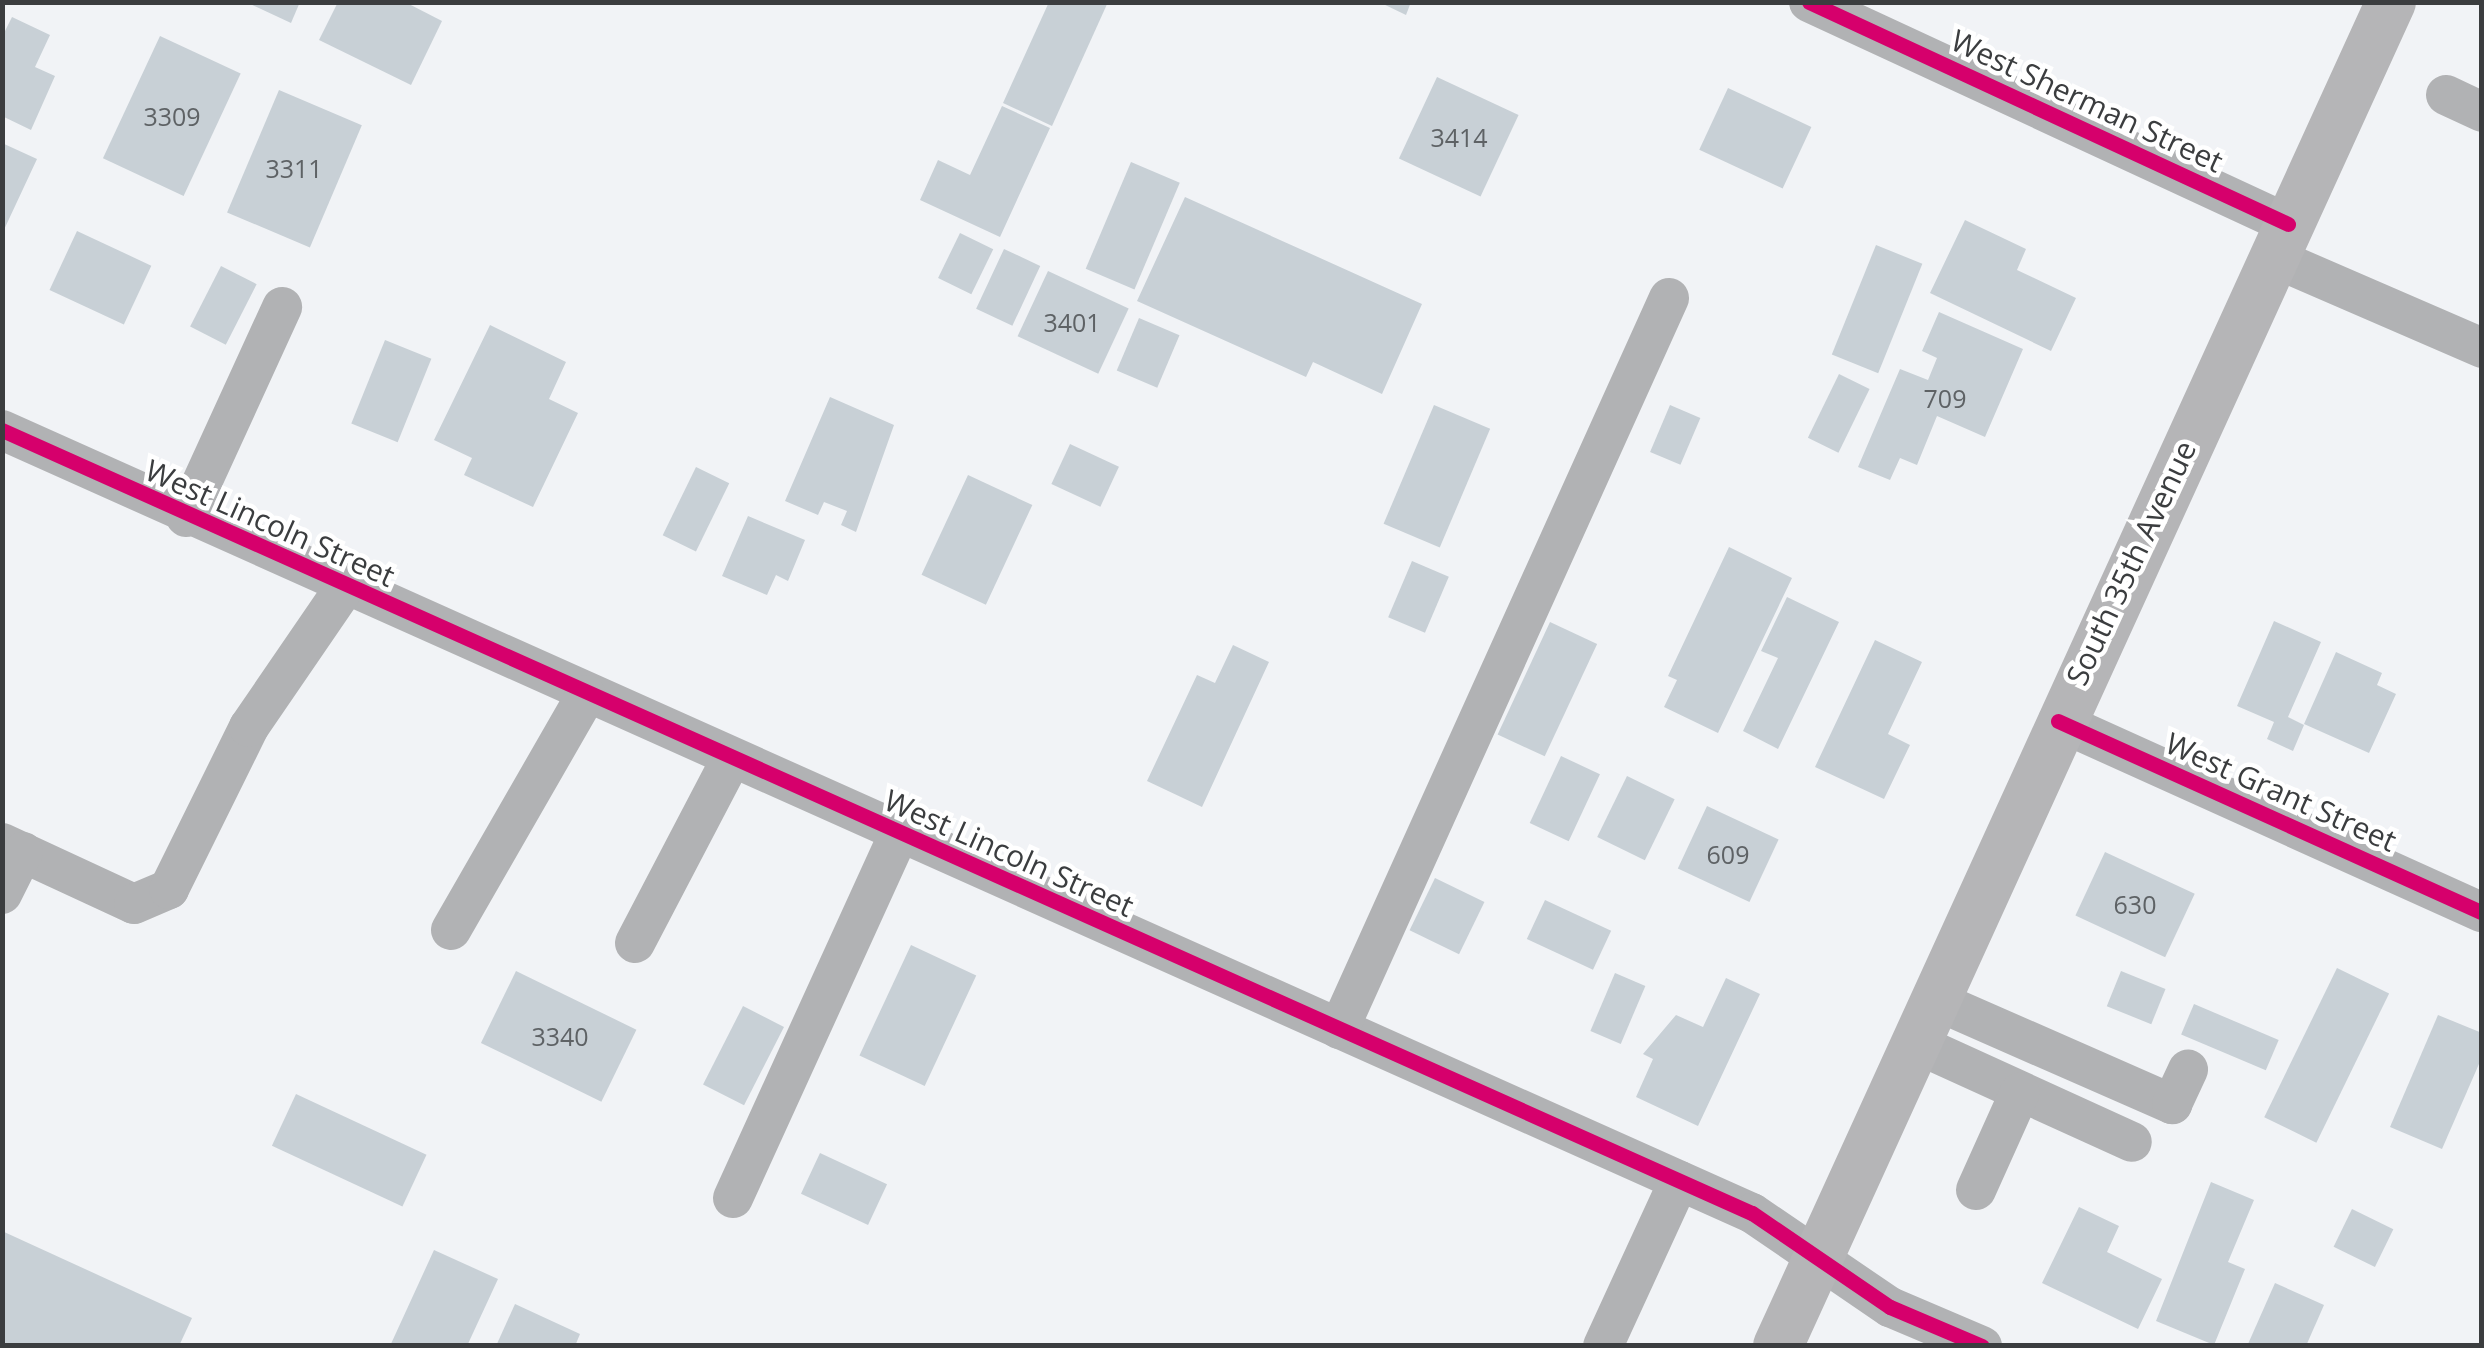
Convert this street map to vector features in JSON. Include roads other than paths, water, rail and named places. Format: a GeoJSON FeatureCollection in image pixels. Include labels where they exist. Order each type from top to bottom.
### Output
{"type":"FeatureCollection","features":[{"type":"Feature","properties":{"kind":"main road","name":"South 35th Avenue"},"geometry":{"type":"LineString","coordinates":[[1778,1346],[1927,1022],[2058,721],[2391,2]]}},
{"type":"Feature","properties":{"kind":"street","name":"West Sherman Street"},"geometry":{"type":"LineString","coordinates":[[1809,2],[2280,240],[2482,348]]}},
{"type":"Feature","properties":{"kind":"street"},"geometry":{"type":"LineString","coordinates":[[1339,1029],[1669,298]]}},
{"type":"Feature","properties":{"kind":"street"},"geometry":{"type":"LineString","coordinates":[[186,517],[282,307]]}},
{"type":"Feature","properties":{"kind":"street","name":"West Lincoln Street"},"geometry":{"type":"LineString","coordinates":[[2,430],[186,517],[1679,1181],[1818,1258],[1890,1307],[1982,1346]]}},
{"type":"Feature","properties":{"kind":"street"},"geometry":{"type":"LineString","coordinates":[[2,894],[13,848],[134,904],[169,889],[249,728],[345,588]]}},
{"type":"Feature","properties":{"kind":"street"},"geometry":{"type":"LineString","coordinates":[[451,930],[586,695]]}},
{"type":"Feature","properties":{"kind":"street","name":"West Grant Street"},"geometry":{"type":"LineString","coordinates":[[2058,721],[2482,912]]}},
{"type":"Feature","properties":{"kind":"street"},"geometry":{"type":"LineString","coordinates":[[635,943],[731,759]]}},
{"type":"Feature","properties":{"kind":"street"},"geometry":{"type":"LineString","coordinates":[[733,1198],[900,834]]}},
{"type":"Feature","properties":{"kind":"street"},"geometry":{"type":"LineString","coordinates":[[1927,1022],[2172,1104],[2188,1070]]}},
{"type":"Feature","properties":{"kind":"street"},"geometry":{"type":"LineString","coordinates":[[1927,1022],[2020,1092],[2132,1142]]}},
{"type":"Feature","properties":{"kind":"street"},"geometry":{"type":"LineString","coordinates":[[1976,1190],[2020,1092]]}},
{"type":"Feature","properties":{"kind":"street"},"geometry":{"type":"LineString","coordinates":[[1603,1346],[1679,1181]]}}]}
